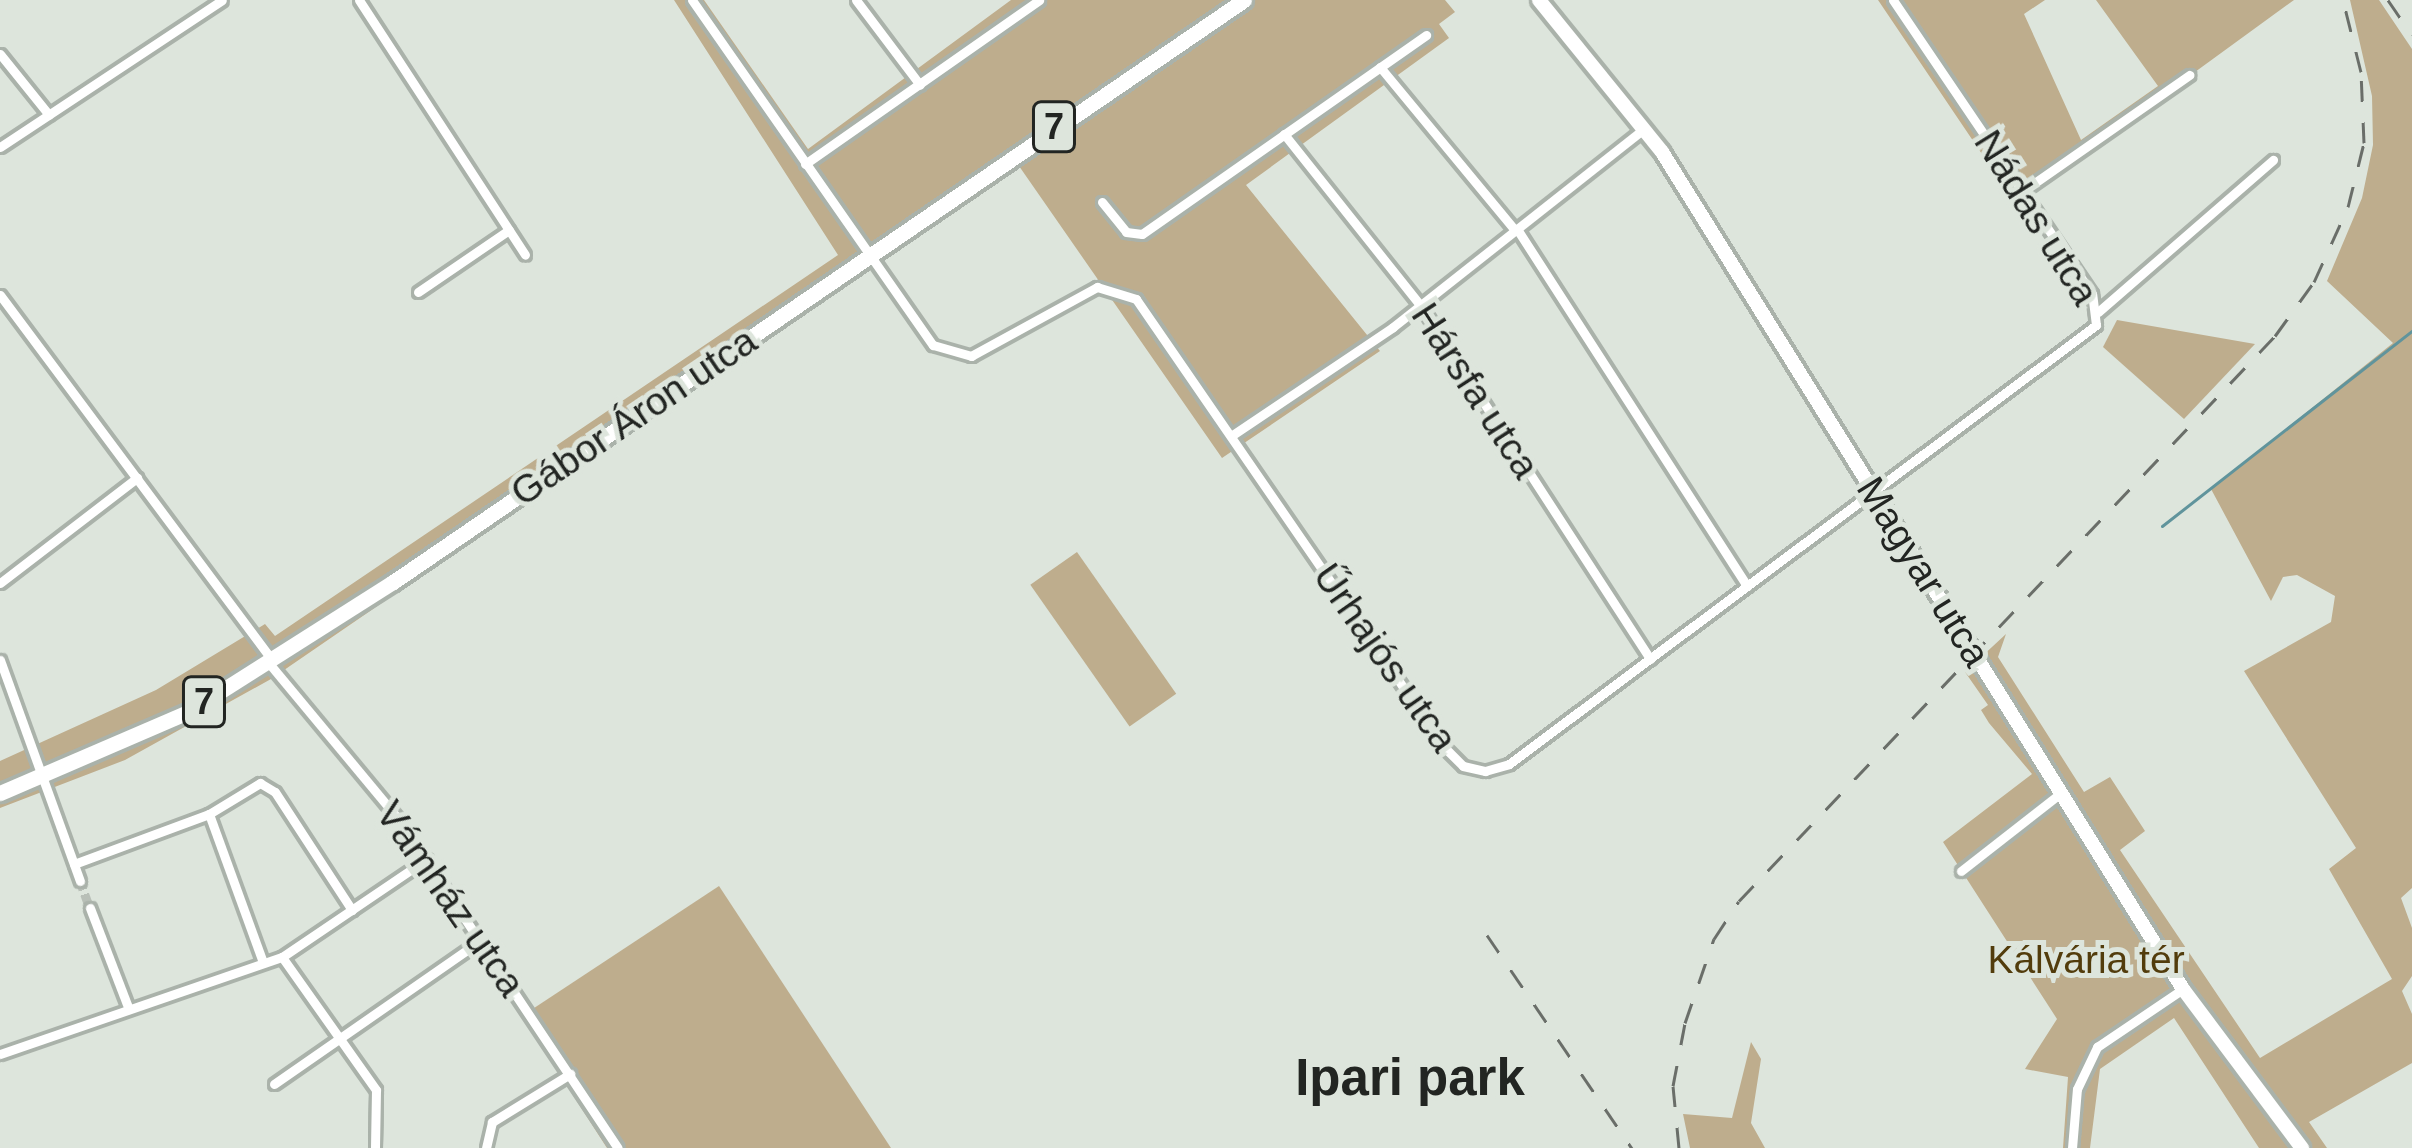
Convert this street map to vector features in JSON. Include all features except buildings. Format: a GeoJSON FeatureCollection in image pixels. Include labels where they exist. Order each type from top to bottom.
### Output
{"type":"FeatureCollection","features":[{"type":"Feature","properties":{"kind":"main road","name":"Gábor Áron utca"},"geometry":{"type":"LineString","coordinates":[[0,793],[44,778],[188,712],[270,660],[1244,0]]}},
{"type":"Feature","properties":{"kind":"main road","name":"Magyar utca"},"geometry":{"type":"LineString","coordinates":[[1539,0],[1645,128],[2183,988],[2302,1148]]}},
{"type":"Feature","properties":{"kind":"street"},"geometry":{"type":"LineString","coordinates":[[0,147],[222,0]]}},
{"type":"Feature","properties":{"kind":"street"},"geometry":{"type":"LineString","coordinates":[[358,0],[525,255]]}},
{"type":"Feature","properties":{"kind":"street"},"geometry":{"type":"LineString","coordinates":[[692,0],[867,258]]}},
{"type":"Feature","properties":{"kind":"street"},"geometry":{"type":"LineString","coordinates":[[856,0],[920,85]]}},
{"type":"Feature","properties":{"kind":"street","name":"Nádas utca"},"geometry":{"type":"LineString","coordinates":[[1874,492],[2084,342],[2098,312],[2023,191],[1893,0]]}},
{"type":"Feature","properties":{"kind":"street"},"geometry":{"type":"LineString","coordinates":[[805,164],[1030,2]]}},
{"type":"Feature","properties":{"kind":"street"},"geometry":{"type":"LineString","coordinates":[[1102,202],[1138,236],[1426,35]]}},
{"type":"Feature","properties":{"kind":"street"},"geometry":{"type":"LineString","coordinates":[[0,54],[49,115]]}},
{"type":"Feature","properties":{"kind":"street"},"geometry":{"type":"LineString","coordinates":[[1380,68],[1516,230],[1747,586]]}},
{"type":"Feature","properties":{"kind":"street"},"geometry":{"type":"LineString","coordinates":[[2023,191],[2189,75]]}},
{"type":"Feature","properties":{"kind":"street"},"geometry":{"type":"LineString","coordinates":[[1231,436],[1421,306],[1645,128]]}},
{"type":"Feature","properties":{"kind":"street","name":"Hársfa utca"},"geometry":{"type":"LineString","coordinates":[[1284,134],[1421,306],[1650,659]]}},
{"type":"Feature","properties":{"kind":"street"},"geometry":{"type":"LineString","coordinates":[[2098,312],[2273,160]]}},
{"type":"Feature","properties":{"kind":"street"},"geometry":{"type":"LineString","coordinates":[[418,292],[508,230]]}},
{"type":"Feature","properties":{"kind":"street","name":"Űrhajós utca"},"geometry":{"type":"LineString","coordinates":[[867,258],[920,333],[958,356],[991,349],[1088,289],[1113,286],[1150,316],[1463,766],[1502,768],[1874,492]]}},
{"type":"Feature","properties":{"kind":"street","name":"Vámház utca"},"geometry":{"type":"LineString","coordinates":[[0,296],[270,660],[427,859],[618,1148]]}},
{"type":"Feature","properties":{"kind":"street"},"geometry":{"type":"LineString","coordinates":[[0,583],[137,478]]}},
{"type":"Feature","properties":{"kind":"street"},"geometry":{"type":"LineString","coordinates":[[0,660],[80,881]]}},
{"type":"Feature","properties":{"kind":"street"},"geometry":{"type":"LineString","coordinates":[[74,864],[209,814],[253,786],[270,787],[352,910]]}},
{"type":"Feature","properties":{"kind":"street"},"geometry":{"type":"LineString","coordinates":[[1961,871],[2061,793]]}},
{"type":"Feature","properties":{"kind":"street"},"geometry":{"type":"LineString","coordinates":[[209,814],[263,962]]}},
{"type":"Feature","properties":{"kind":"street"},"geometry":{"type":"LineString","coordinates":[[0,1054],[282,958],[427,859]]}},
{"type":"Feature","properties":{"kind":"street"},"geometry":{"type":"LineString","coordinates":[[90,908],[128,1007]]}},
{"type":"Feature","properties":{"kind":"street"},"geometry":{"type":"LineString","coordinates":[[274,1084],[481,940]]}},
{"type":"Feature","properties":{"kind":"street"},"geometry":{"type":"LineString","coordinates":[[282,958],[378,1093],[375,1148]]}},
{"type":"Feature","properties":{"kind":"street"},"geometry":{"type":"LineString","coordinates":[[2072,1148],[2077,1090],[2097,1047],[2183,988]]}},
{"type":"Feature","properties":{"kind":"street"},"geometry":{"type":"LineString","coordinates":[[486,1148],[490,1123],[570,1074]]}},
{"type":"Feature","properties":{"kind":"green space"},"geometry":{"type":"Polygon","coordinates":[[[674,0],[704,0],[808,149],[1011,0],[1445,0],[1455,12],[1439,24],[1449,38],[1246,185],[1380,351],[1222,458],[1019,166],[271,679],[125,760],[0,808],[0,761],[156,690],[265,624],[275,636],[838,255],[674,0]]]}},
{"type":"Feature","properties":{"kind":"green space"},"geometry":{"type":"Polygon","coordinates":[[[1878,0],[2045,0],[2024,14],[2081,140],[2158,86],[2096,0],[2294,0],[2015,203],[1878,0]]]}},
{"type":"Feature","properties":{"kind":"green space","name":"Kálvária tér"},"geometry":{"type":"Polygon","coordinates":[[[2350,0],[2379,0],[2412,49],[2412,888],[2401,898],[2412,928],[2412,976],[2402,991],[2412,1014],[2412,1063],[2309,1122],[2327,1148],[2259,1148],[2174,1018],[2100,1069],[2090,1148],[2063,1148],[2068,1077],[2025,1069],[2057,1019],[1943,842],[2032,774],[1989,723],[1981,710],[1988,705],[1965,672],[2006,634],[1998,657],[2084,792],[2110,777],[2145,831],[2120,850],[2260,1058],[2392,979],[2329,869],[2356,848],[2244,671],[2331,622],[2335,596],[2297,575],[2283,577],[2271,601],[2211,489],[2393,343],[2327,281],[2362,198],[2373,145],[2372,96],[2350,0]]]}},
{"type":"Feature","properties":{"kind":"green space"},"geometry":{"type":"Polygon","coordinates":[[[2117,320],[2255,344],[2184,419],[2103,347],[2117,320]]]}},
{"type":"Feature","properties":{"kind":"green space"},"geometry":{"type":"Polygon","coordinates":[[[1077,552],[1176,694],[1130,726],[1030,585],[1077,552]]]}},
{"type":"Feature","properties":{"kind":"green space"},"geometry":{"type":"Polygon","coordinates":[[[719,886],[891,1148],[607,1148],[522,1016],[719,886]]]}},
{"type":"Feature","properties":{"kind":"green space"},"geometry":{"type":"Polygon","coordinates":[[[1751,1042],[1761,1059],[1751,1123],[1765,1148],[1690,1148],[1683,1114],[1732,1118],[1751,1042]]]}},
{"type":"Feature","properties":{"kind":"waterway"},"geometry":{"type":"LineString","coordinates":[[2162,526],[2412,331]]}},
{"type":"Feature","properties":{"kind":"tunnel"},"geometry":{"type":"LineString","coordinates":[[80,881],[90,908]]}},
{"type":"Feature","properties":{"kind":"railway"},"geometry":{"type":"LineString","coordinates":[[1679,1148],[1673,1086],[1685,1023],[1714,939],[1739,901],[2275,336],[2314,282],[2348,207],[2364,143],[2361,72],[2343,0]]}},
{"type":"Feature","properties":{"kind":"railway"},"geometry":{"type":"LineString","coordinates":[[2388,0],[2412,35]]}},
{"type":"Feature","properties":{"kind":"railway"},"geometry":{"type":"LineString","coordinates":[[1487,935],[1632,1148]]}},
{"type":"Feature","properties":{"kind":"district","name":"Ipari park"},"geometry":{"type":"Point","coordinates":[1410,1078]}}]}
